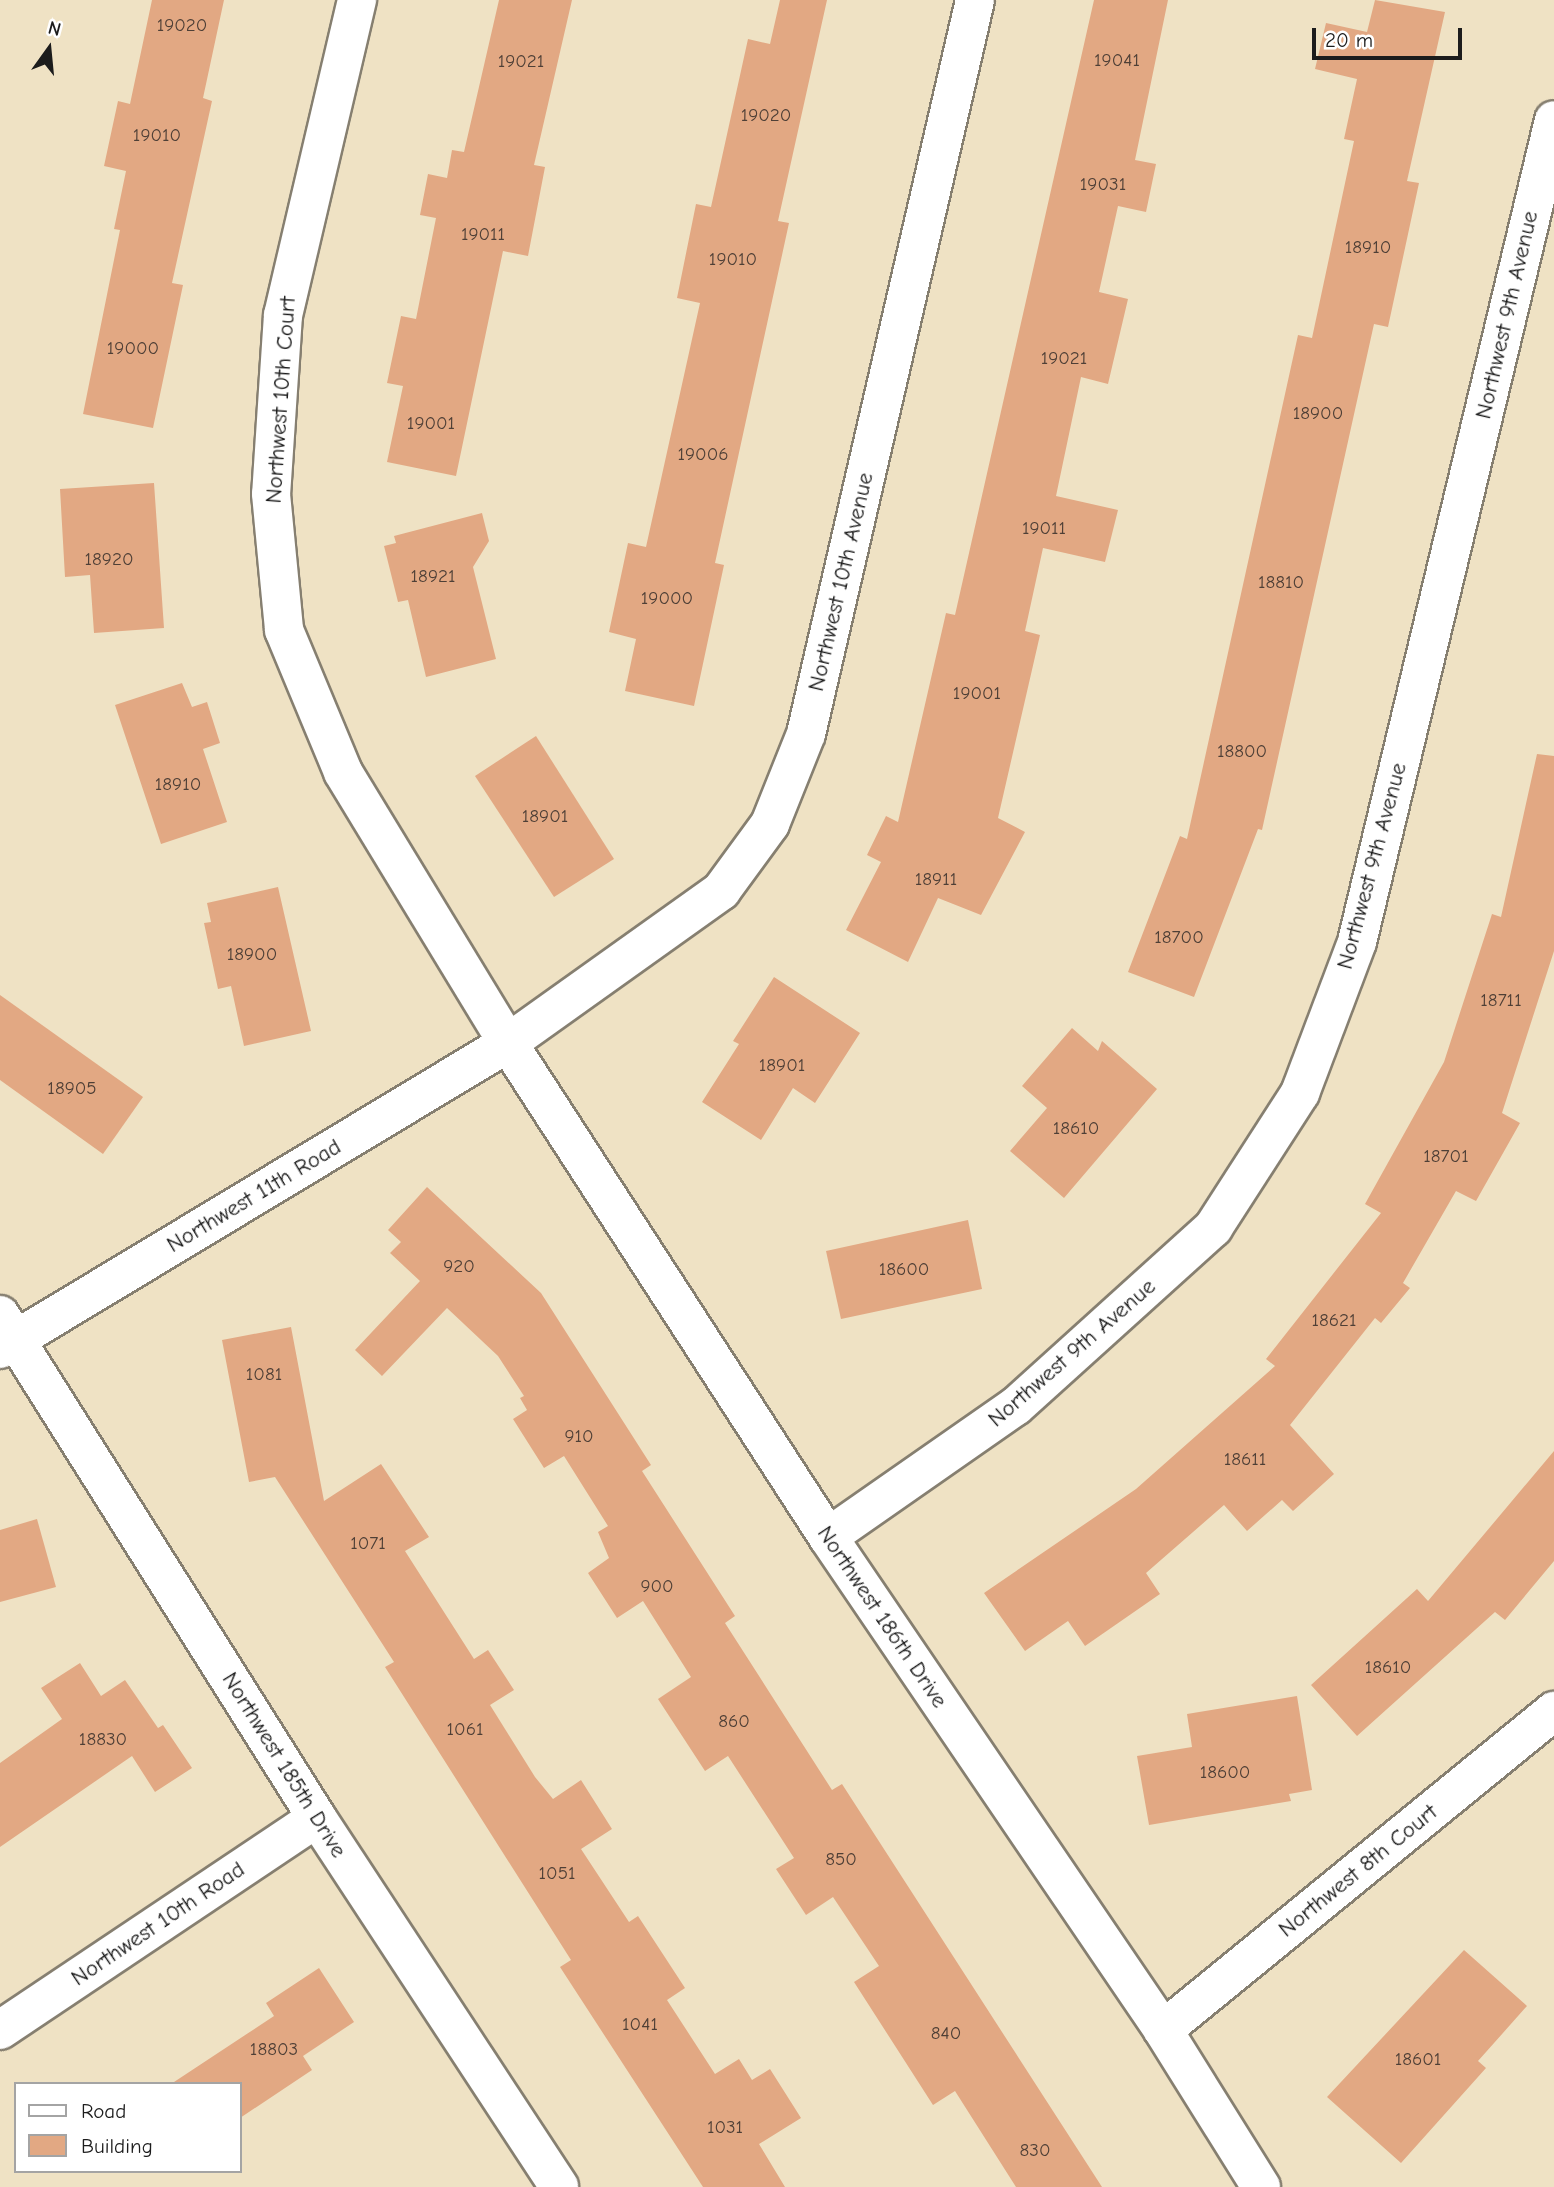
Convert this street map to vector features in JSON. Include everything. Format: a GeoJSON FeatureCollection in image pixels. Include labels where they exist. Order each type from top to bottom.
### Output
{"type":"FeatureCollection","features":[{"type":"Feature","properties":{"kind":"street","name":"Northwest 10th Court"},"geometry":{"type":"LineString","coordinates":[[357,0],[283,315],[271,494],[284,630],[343,772],[508,1043]]}},
{"type":"Feature","properties":{"kind":"street","name":"Northwest 10th Avenue"},"geometry":{"type":"LineString","coordinates":[[508,1043],[721,891],[770,824],[806,734],[975,0]]}},
{"type":"Feature","properties":{"kind":"street","name":"Northwest 9th Avenue"},"geometry":{"type":"LineString","coordinates":[[828,1537],[1016,1406],[1213,1228],[1300,1093],[1357,942],[1554,120]]}},
{"type":"Feature","properties":{"kind":"street","name":"Northwest 11th Road"},"geometry":{"type":"LineString","coordinates":[[5,1334],[508,1043]]}},
{"type":"Feature","properties":{"kind":"street","name":"Northwest 186th Drive"},"geometry":{"type":"LineString","coordinates":[[508,1043],[828,1537],[1163,2031],[1262,2187]]}},
{"type":"Feature","properties":{"kind":"street","name":"Northwest 185th Drive"},"geometry":{"type":"LineString","coordinates":[[5,1334],[559,2187]]}},
{"type":"Feature","properties":{"kind":"street","name":"Northwest 8th Court"},"geometry":{"type":"LineString","coordinates":[[1163,2031],[1554,1711]]}},
{"type":"Feature","properties":{"kind":"street","name":"Northwest 10th Road"},"geometry":{"type":"LineString","coordinates":[[0,2030],[317,1818]]}},
{"type":"Feature","properties":{"kind":"building"},"geometry":{"type":"Polygon","coordinates":[[[152,0],[224,0],[203,98],[212,101],[172,283],[183,285],[153,428],[83,414],[120,230],[114,229],[126,171],[104,166],[118,101],[130,104],[152,0]]]}},
{"type":"Feature","properties":{"kind":"building"},"geometry":{"type":"Polygon","coordinates":[[[499,0],[572,0],[534,165],[545,167],[528,256],[503,251],[456,476],[387,462],[403,386],[387,383],[401,316],[416,319],[436,218],[420,215],[428,174],[447,178],[452,150],[464,152],[499,0]]]}},
{"type":"Feature","properties":{"kind":"building"},"geometry":{"type":"Polygon","coordinates":[[[780,0],[827,0],[778,221],[789,223],[715,563],[724,565],[694,706],[625,691],[636,639],[609,632],[628,543],[646,547],[700,303],[677,298],[696,204],[711,207],[748,39],[770,44],[780,0]]]}},
{"type":"Feature","properties":{"kind":"building"},"geometry":{"type":"Polygon","coordinates":[[[1094,0],[1168,0],[1135,160],[1156,164],[1146,212],[1118,206],[1099,292],[1128,299],[1108,384],[1081,377],[1056,496],[1118,510],[1105,562],[1043,548],[1025,631],[1040,635],[998,818],[1025,832],[981,915],[938,898],[908,962],[846,930],[881,862],[867,855],[886,816],[898,822],[946,613],[955,615],[1094,0]]]}},
{"type":"Feature","properties":{"kind":"building"},"geometry":{"type":"Polygon","coordinates":[[[1375,0],[1445,12],[1407,181],[1419,183],[1388,327],[1374,324],[1262,830],[1258,829],[1194,997],[1128,972],[1180,836],[1187,839],[1298,335],[1312,338],[1354,141],[1344,139],[1357,79],[1315,69],[1326,23],[1367,32],[1375,0]]]}},
{"type":"Feature","properties":{"kind":"building"},"geometry":{"type":"Polygon","coordinates":[[[154,483],[164,628],[94,633],[90,575],[65,577],[60,489],[154,483]]]}},
{"type":"Feature","properties":{"kind":"building"},"geometry":{"type":"Polygon","coordinates":[[[482,513],[489,541],[473,567],[496,659],[426,677],[408,600],[398,602],[384,546],[396,543],[394,536],[482,513]]]}},
{"type":"Feature","properties":{"kind":"building"},"geometry":{"type":"Polygon","coordinates":[[[182,683],[192,707],[207,702],[220,743],[203,749],[227,822],[161,844],[115,705],[182,683]]]}},
{"type":"Feature","properties":{"kind":"building"},"geometry":{"type":"Polygon","coordinates":[[[536,736],[614,859],[554,897],[475,776],[536,736]]]}},
{"type":"Feature","properties":{"kind":"building"},"geometry":{"type":"Polygon","coordinates":[[[1537,754],[1554,756],[1554,951],[1502,1113],[1520,1123],[1476,1201],[1456,1191],[1403,1283],[1410,1288],[1381,1323],[1375,1318],[1290,1425],[1334,1474],[1293,1511],[1282,1500],[1247,1531],[1224,1505],[1146,1573],[1160,1594],[1085,1646],[1068,1621],[1025,1651],[984,1593],[1136,1489],[1275,1366],[1266,1359],[1381,1213],[1365,1204],[1444,1062],[1492,914],[1501,917],[1537,754]]]}},
{"type":"Feature","properties":{"kind":"building"},"geometry":{"type":"Polygon","coordinates":[[[278,887],[311,1031],[244,1046],[231,986],[218,989],[204,923],[211,922],[207,903],[278,887]]]}},
{"type":"Feature","properties":{"kind":"building"},"geometry":{"type":"Polygon","coordinates":[[[774,977],[860,1033],[815,1103],[793,1088],[761,1140],[702,1102],[739,1044],[733,1041],[774,977]]]}},
{"type":"Feature","properties":{"kind":"building"},"geometry":{"type":"Polygon","coordinates":[[[0,995],[143,1097],[103,1154],[0,1080],[0,995]]]}},
{"type":"Feature","properties":{"kind":"building"},"geometry":{"type":"Polygon","coordinates":[[[1072,1028],[1098,1051],[1102,1041],[1157,1089],[1064,1198],[1010,1151],[1047,1108],[1022,1086],[1072,1028]]]}},
{"type":"Feature","properties":{"kind":"building"},"geometry":{"type":"Polygon","coordinates":[[[427,1187],[541,1293],[651,1465],[642,1471],[735,1616],[725,1623],[832,1790],[842,1784],[1102,2187],[1016,2187],[955,2091],[933,2105],[854,1982],[879,1966],[833,1897],[806,1915],[776,1869],[794,1858],[728,1756],[705,1771],[658,1699],[691,1677],[643,1601],[617,1618],[588,1573],[609,1558],[598,1532],[608,1526],[564,1456],[544,1468],[513,1419],[527,1410],[520,1398],[524,1396],[498,1356],[447,1308],[382,1376],[355,1350],[420,1281],[390,1253],[401,1242],[388,1230],[427,1187]]]}},
{"type":"Feature","properties":{"kind":"building"},"geometry":{"type":"Polygon","coordinates":[[[968,1220],[982,1289],[841,1319],[826,1251],[968,1220]]]}},
{"type":"Feature","properties":{"kind":"building"},"geometry":{"type":"Polygon","coordinates":[[[291,1327],[324,1501],[381,1464],[429,1537],[405,1551],[474,1659],[488,1650],[514,1690],[490,1705],[535,1777],[553,1799],[581,1780],[612,1829],[581,1849],[629,1922],[638,1916],[685,1988],[667,2000],[715,2074],[739,2059],[752,2080],[770,2069],[801,2118],[759,2144],[785,2187],[703,2187],[560,1967],[571,1960],[385,1667],[394,1662],[275,1477],[249,1482],[222,1340],[291,1327]]]}},
{"type":"Feature","properties":{"kind":"building"},"geometry":{"type":"Polygon","coordinates":[[[1554,1451],[1554,1561],[1505,1620],[1495,1612],[1357,1736],[1311,1685],[1417,1589],[1428,1601],[1554,1451]]]}},
{"type":"Feature","properties":{"kind":"building"},"geometry":{"type":"Polygon","coordinates":[[[37,1519],[56,1587],[0,1602],[0,1530],[37,1519]]]}},
{"type":"Feature","properties":{"kind":"building"},"geometry":{"type":"Polygon","coordinates":[[[80,1663],[101,1696],[125,1680],[158,1728],[163,1725],[192,1768],[155,1792],[132,1756],[0,1847],[0,1763],[62,1719],[41,1688],[80,1663]]]}},
{"type":"Feature","properties":{"kind":"building"},"geometry":{"type":"Polygon","coordinates":[[[1297,1696],[1312,1790],[1289,1794],[1291,1801],[1149,1825],[1137,1756],[1192,1747],[1187,1714],[1297,1696]]]}},
{"type":"Feature","properties":{"kind":"building"},"geometry":{"type":"Polygon","coordinates":[[[1464,1950],[1527,2006],[1478,2061],[1486,2068],[1401,2163],[1327,2097],[1464,1950]]]}},
{"type":"Feature","properties":{"kind":"building"},"geometry":{"type":"Polygon","coordinates":[[[319,1968],[354,2022],[303,2056],[312,2070],[242,2117],[242,2082],[174,2082],[274,2016],[266,2003],[319,1968]]]}}]}
